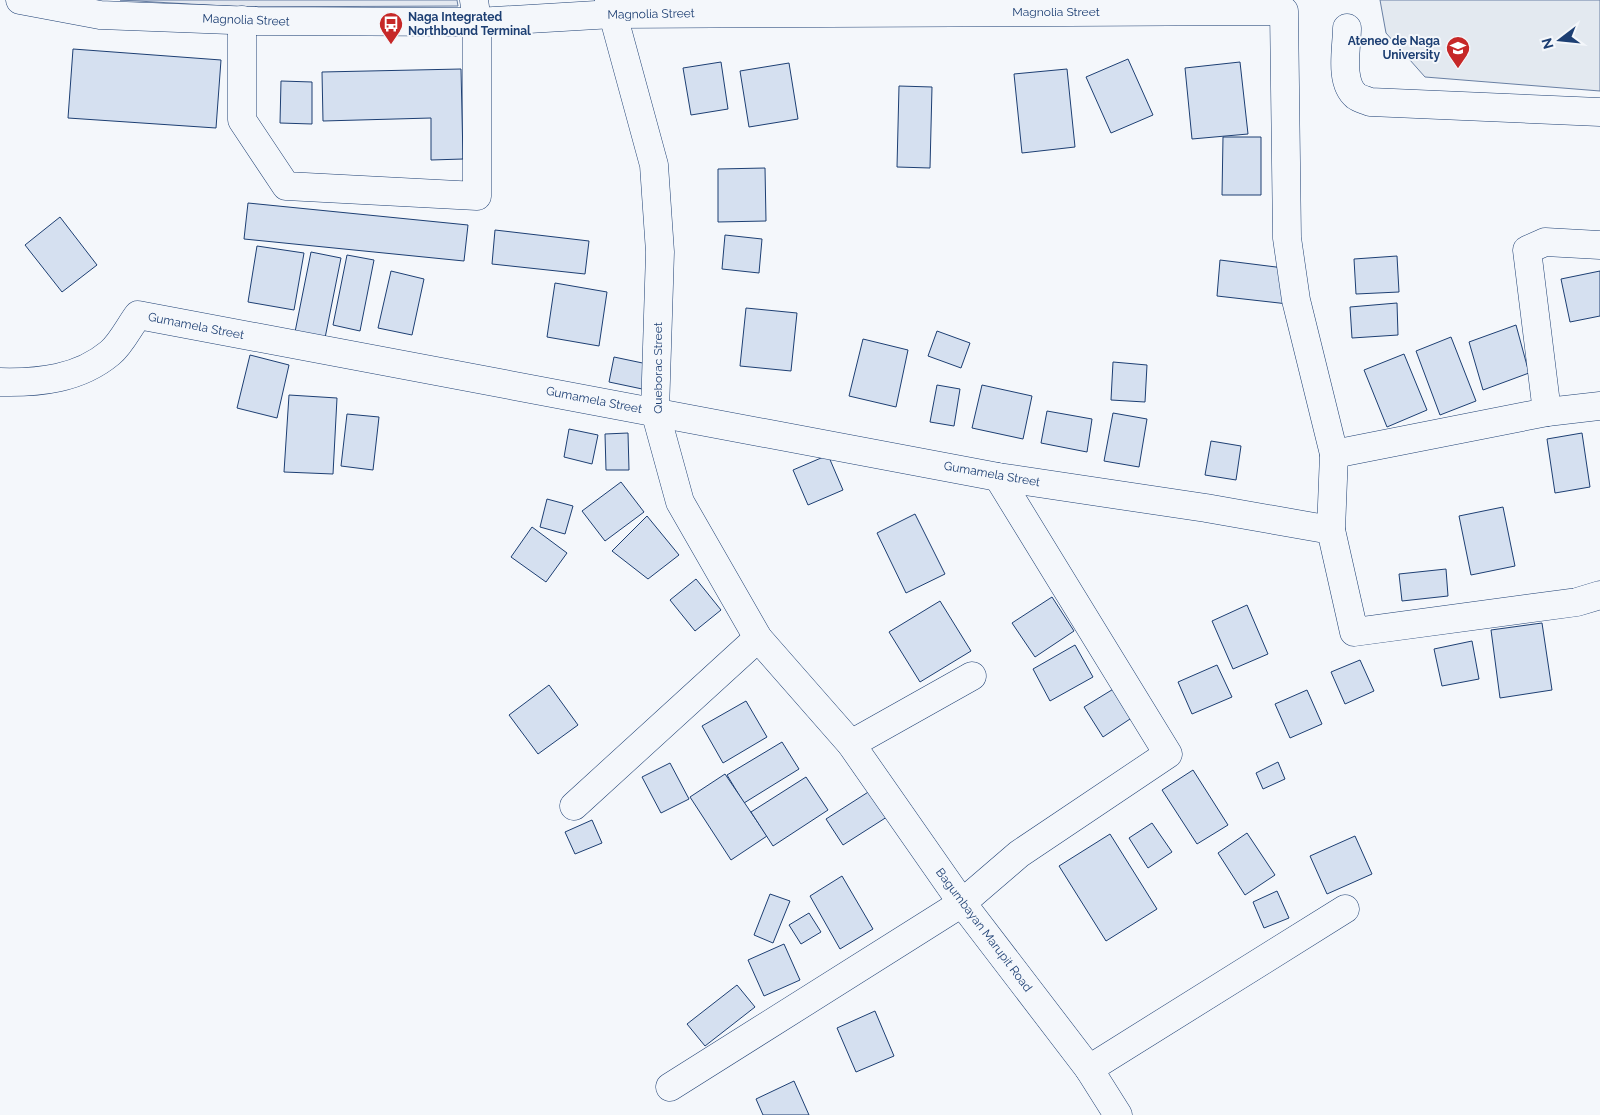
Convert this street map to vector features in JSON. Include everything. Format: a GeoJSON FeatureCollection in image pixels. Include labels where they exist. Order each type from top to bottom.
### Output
{"type":"FeatureCollection","features":[{"type":"Feature","properties":{"kind":"street","name":"Magnolia Street"},"geometry":{"type":"LineString","coordinates":[[20,0],[100,15],[476,11],[611,7],[1284,11],[1287,238],[1296,300],[1334,454]]}},
{"type":"Feature","properties":{"kind":"street","name":"Queborac Street"},"geometry":{"type":"LineString","coordinates":[[611,7],[654,165],[660,252],[655,411],[680,502],[758,638],[851,744]]}},
{"type":"Feature","properties":{"kind":"street"},"geometry":{"type":"LineString","coordinates":[[252,14],[242,120],[286,186],[477,196],[476,11]]}},
{"type":"Feature","properties":{"kind":"street"},"geometry":{"type":"LineString","coordinates":[[1347,28],[1346,75],[1348,87],[1357,97],[1370,102],[1600,112]]}},
{"type":"Feature","properties":{"kind":"street"},"geometry":{"type":"LineString","coordinates":[[1547,412],[1527,250],[1545,242],[1600,245]]}},
{"type":"Feature","properties":{"kind":"street","name":"Gumamela Street"},"geometry":{"type":"LineString","coordinates":[[0,382],[48,380],[85,370],[112,352],[138,315],[998,476],[1206,508],[1331,530]]}},
{"type":"Feature","properties":{"kind":"street"},"geometry":{"type":"LineString","coordinates":[[1600,406],[1547,412],[1334,454],[1331,530],[1354,632],[1577,602],[1600,595]]}},
{"type":"Feature","properties":{"kind":"street"},"geometry":{"type":"LineString","coordinates":[[670,1087],[962,903],[1019,854],[1168,754],[998,476]]}},
{"type":"Feature","properties":{"kind":"street"},"geometry":{"type":"LineString","coordinates":[[574,806],[758,638]]}},
{"type":"Feature","properties":{"kind":"street"},"geometry":{"type":"LineString","coordinates":[[851,744],[972,676]]}},
{"type":"Feature","properties":{"kind":"street","name":"Bagumbayan Marupit Road"},"geometry":{"type":"LineString","coordinates":[[851,744],[962,903],[1089,1069],[1118,1115]]}},
{"type":"Feature","properties":{"kind":"street"},"geometry":{"type":"LineString","coordinates":[[1089,1069],[1345,910]]}},
{"type":"Feature","properties":{"kind":"shaded area"},"geometry":{"type":"Polygon","coordinates":[[[120,0],[457,0],[458,6],[242,7],[120,0]]]}},
{"type":"Feature","properties":{"kind":"shaded area"},"geometry":{"type":"Polygon","coordinates":[[[1380,0],[1600,0],[1600,91],[1425,77],[1386,33],[1380,0]]]}},
{"type":"Feature","properties":{"kind":"building"},"geometry":{"type":"Polygon","coordinates":[[[73,49],[221,60],[216,128],[68,118],[73,49]]]}},
{"type":"Feature","properties":{"kind":"building"},"geometry":{"type":"Polygon","coordinates":[[[1128,59],[1153,115],[1111,133],[1086,77],[1128,59]]]}},
{"type":"Feature","properties":{"kind":"building"},"geometry":{"type":"Polygon","coordinates":[[[721,62],[728,109],[691,115],[683,68],[721,62]]]}},
{"type":"Feature","properties":{"kind":"building"},"geometry":{"type":"Polygon","coordinates":[[[1240,62],[1248,134],[1192,139],[1185,68],[1240,62]]]}},
{"type":"Feature","properties":{"kind":"building"},"geometry":{"type":"Polygon","coordinates":[[[789,63],[798,119],[749,127],[740,71],[789,63]]]}},
{"type":"Feature","properties":{"kind":"building"},"geometry":{"type":"Polygon","coordinates":[[[461,69],[463,159],[431,160],[431,118],[323,121],[322,72],[461,69]]]}},
{"type":"Feature","properties":{"kind":"building"},"geometry":{"type":"Polygon","coordinates":[[[1067,69],[1075,147],[1022,153],[1014,74],[1067,69]]]}},
{"type":"Feature","properties":{"kind":"building"},"geometry":{"type":"Polygon","coordinates":[[[281,81],[312,82],[312,124],[280,123],[281,81]]]}},
{"type":"Feature","properties":{"kind":"building"},"geometry":{"type":"Polygon","coordinates":[[[899,86],[932,87],[930,168],[897,167],[899,86]]]}},
{"type":"Feature","properties":{"kind":"building"},"geometry":{"type":"Polygon","coordinates":[[[1223,137],[1261,137],[1261,195],[1222,195],[1223,137]]]}},
{"type":"Feature","properties":{"kind":"building"},"geometry":{"type":"Polygon","coordinates":[[[765,168],[766,221],[718,222],[718,169],[765,168]]]}},
{"type":"Feature","properties":{"kind":"building"},"geometry":{"type":"Polygon","coordinates":[[[248,203],[468,225],[464,261],[244,239],[248,203]]]}},
{"type":"Feature","properties":{"kind":"building"},"geometry":{"type":"Polygon","coordinates":[[[60,217],[97,265],[62,292],[25,245],[60,217]]]}},
{"type":"Feature","properties":{"kind":"building"},"geometry":{"type":"Polygon","coordinates":[[[495,230],[589,241],[585,274],[492,264],[495,230]]]}},
{"type":"Feature","properties":{"kind":"building"},"geometry":{"type":"Polygon","coordinates":[[[725,235],[762,239],[759,273],[722,269],[725,235]]]}},
{"type":"Feature","properties":{"kind":"building"},"geometry":{"type":"Polygon","coordinates":[[[257,246],[304,253],[294,310],[248,302],[257,246]]]}},
{"type":"Feature","properties":{"kind":"building"},"geometry":{"type":"Polygon","coordinates":[[[311,252],[341,258],[324,343],[294,337],[311,252]]]}},
{"type":"Feature","properties":{"kind":"building"},"geometry":{"type":"Polygon","coordinates":[[[347,255],[374,260],[360,331],[333,325],[347,255]]]}},
{"type":"Feature","properties":{"kind":"building"},"geometry":{"type":"Polygon","coordinates":[[[1397,256],[1399,292],[1356,294],[1354,259],[1397,256]]]}},
{"type":"Feature","properties":{"kind":"building"},"geometry":{"type":"Polygon","coordinates":[[[1220,260],[1292,269],[1288,304],[1217,296],[1220,260]]]}},
{"type":"Feature","properties":{"kind":"building"},"geometry":{"type":"Polygon","coordinates":[[[391,271],[424,279],[412,335],[378,328],[391,271]]]}},
{"type":"Feature","properties":{"kind":"building"},"geometry":{"type":"Polygon","coordinates":[[[1600,271],[1600,316],[1570,322],[1561,279],[1600,271]]]}},
{"type":"Feature","properties":{"kind":"building"},"geometry":{"type":"Polygon","coordinates":[[[555,283],[607,292],[599,346],[547,337],[555,283]]]}},
{"type":"Feature","properties":{"kind":"building"},"geometry":{"type":"Polygon","coordinates":[[[1397,303],[1398,335],[1352,338],[1350,307],[1397,303]]]}},
{"type":"Feature","properties":{"kind":"building"},"geometry":{"type":"Polygon","coordinates":[[[746,308],[797,313],[791,371],[740,366],[746,308]]]}},
{"type":"Feature","properties":{"kind":"building"},"geometry":{"type":"Polygon","coordinates":[[[1516,325],[1529,373],[1483,390],[1469,342],[1516,325]]]}},
{"type":"Feature","properties":{"kind":"building"},"geometry":{"type":"Polygon","coordinates":[[[937,331],[970,343],[961,368],[928,356],[937,331]]]}},
{"type":"Feature","properties":{"kind":"building"},"geometry":{"type":"Polygon","coordinates":[[[1451,337],[1476,401],[1440,415],[1416,351],[1451,337]]]}},
{"type":"Feature","properties":{"kind":"building"},"geometry":{"type":"Polygon","coordinates":[[[863,339],[908,350],[896,407],[849,396],[863,339]]]}},
{"type":"Feature","properties":{"kind":"building"},"geometry":{"type":"Polygon","coordinates":[[[1404,354],[1427,410],[1387,427],[1364,370],[1404,354]]]}},
{"type":"Feature","properties":{"kind":"building"},"geometry":{"type":"Polygon","coordinates":[[[250,355],[289,365],[277,418],[237,408],[250,355]]]}},
{"type":"Feature","properties":{"kind":"building"},"geometry":{"type":"Polygon","coordinates":[[[614,357],[652,365],[647,390],[609,382],[614,357]]]}},
{"type":"Feature","properties":{"kind":"building"},"geometry":{"type":"Polygon","coordinates":[[[1113,362],[1147,365],[1145,402],[1111,400],[1113,362]]]}},
{"type":"Feature","properties":{"kind":"building"},"geometry":{"type":"Polygon","coordinates":[[[937,385],[960,389],[954,426],[930,422],[937,385]]]}},
{"type":"Feature","properties":{"kind":"building"},"geometry":{"type":"Polygon","coordinates":[[[982,385],[1032,396],[1023,439],[972,428],[982,385]]]}},
{"type":"Feature","properties":{"kind":"building"},"geometry":{"type":"Polygon","coordinates":[[[289,395],[337,398],[333,474],[284,472],[289,395]]]}},
{"type":"Feature","properties":{"kind":"building"},"geometry":{"type":"Polygon","coordinates":[[[1047,411],[1092,419],[1087,452],[1041,443],[1047,411]]]}},
{"type":"Feature","properties":{"kind":"building"},"geometry":{"type":"Polygon","coordinates":[[[1113,413],[1147,419],[1139,467],[1104,461],[1113,413]]]}},
{"type":"Feature","properties":{"kind":"building"},"geometry":{"type":"Polygon","coordinates":[[[347,414],[379,417],[373,470],[341,466],[347,414]]]}},
{"type":"Feature","properties":{"kind":"building"},"geometry":{"type":"Polygon","coordinates":[[[569,429],[598,435],[592,464],[564,457],[569,429]]]}},
{"type":"Feature","properties":{"kind":"building"},"geometry":{"type":"Polygon","coordinates":[[[628,433],[629,470],[606,470],[605,434],[628,433]]]}},
{"type":"Feature","properties":{"kind":"building"},"geometry":{"type":"Polygon","coordinates":[[[1582,433],[1590,487],[1555,493],[1547,439],[1582,433]]]}},
{"type":"Feature","properties":{"kind":"building"},"geometry":{"type":"Polygon","coordinates":[[[1211,441],[1241,446],[1236,480],[1205,475],[1211,441]]]}},
{"type":"Feature","properties":{"kind":"building"},"geometry":{"type":"Polygon","coordinates":[[[828,455],[843,490],[808,505],[793,470],[828,455]]]}},
{"type":"Feature","properties":{"kind":"building"},"geometry":{"type":"Polygon","coordinates":[[[621,482],[644,512],[605,541],[582,511],[621,482]]]}},
{"type":"Feature","properties":{"kind":"building"},"geometry":{"type":"Polygon","coordinates":[[[547,499],[573,506],[565,534],[540,527],[547,499]]]}},
{"type":"Feature","properties":{"kind":"building"},"geometry":{"type":"Polygon","coordinates":[[[1503,507],[1515,566],[1471,575],[1459,516],[1503,507]]]}},
{"type":"Feature","properties":{"kind":"building"},"geometry":{"type":"Polygon","coordinates":[[[915,514],[945,574],[906,593],[877,533],[915,514]]]}},
{"type":"Feature","properties":{"kind":"building"},"geometry":{"type":"Polygon","coordinates":[[[647,516],[679,555],[648,579],[612,551],[647,516]]]}},
{"type":"Feature","properties":{"kind":"building"},"geometry":{"type":"Polygon","coordinates":[[[532,527],[567,553],[546,582],[511,557],[532,527]]]}},
{"type":"Feature","properties":{"kind":"building"},"geometry":{"type":"Polygon","coordinates":[[[1446,569],[1448,596],[1402,601],[1399,574],[1446,569]]]}},
{"type":"Feature","properties":{"kind":"building"},"geometry":{"type":"Polygon","coordinates":[[[696,579],[721,610],[695,631],[670,600],[696,579]]]}},
{"type":"Feature","properties":{"kind":"building"},"geometry":{"type":"Polygon","coordinates":[[[1052,597],[1074,631],[1035,657],[1012,623],[1052,597]]]}},
{"type":"Feature","properties":{"kind":"building"},"geometry":{"type":"Polygon","coordinates":[[[940,601],[971,651],[920,682],[889,632],[940,601]]]}},
{"type":"Feature","properties":{"kind":"building"},"geometry":{"type":"Polygon","coordinates":[[[1247,605],[1268,654],[1233,669],[1212,621],[1247,605]]]}},
{"type":"Feature","properties":{"kind":"building"},"geometry":{"type":"Polygon","coordinates":[[[1542,623],[1552,690],[1500,698],[1491,630],[1542,623]]]}},
{"type":"Feature","properties":{"kind":"building"},"geometry":{"type":"Polygon","coordinates":[[[1472,641],[1479,679],[1442,686],[1434,649],[1472,641]]]}},
{"type":"Feature","properties":{"kind":"building"},"geometry":{"type":"Polygon","coordinates":[[[1075,645],[1093,677],[1050,701],[1033,669],[1075,645]]]}},
{"type":"Feature","properties":{"kind":"building"},"geometry":{"type":"Polygon","coordinates":[[[1360,660],[1374,691],[1345,704],[1331,672],[1360,660]]]}},
{"type":"Feature","properties":{"kind":"building"},"geometry":{"type":"Polygon","coordinates":[[[1217,665],[1232,697],[1192,714],[1178,682],[1217,665]]]}},
{"type":"Feature","properties":{"kind":"building"},"geometry":{"type":"Polygon","coordinates":[[[549,685],[578,725],[538,754],[509,715],[549,685]]]}},
{"type":"Feature","properties":{"kind":"building"},"geometry":{"type":"Polygon","coordinates":[[[1115,688],[1133,717],[1103,737],[1084,707],[1115,688]]]}},
{"type":"Feature","properties":{"kind":"building"},"geometry":{"type":"Polygon","coordinates":[[[1307,690],[1322,724],[1290,738],[1275,704],[1307,690]]]}},
{"type":"Feature","properties":{"kind":"building"},"geometry":{"type":"Polygon","coordinates":[[[746,701],[767,737],[723,763],[702,726],[746,701]]]}},
{"type":"Feature","properties":{"kind":"building"},"geometry":{"type":"Polygon","coordinates":[[[782,742],[799,769],[744,803],[727,775],[782,742]]]}},
{"type":"Feature","properties":{"kind":"building"},"geometry":{"type":"Polygon","coordinates":[[[1278,762],[1285,779],[1263,789],[1256,773],[1278,762]]]}},
{"type":"Feature","properties":{"kind":"building"},"geometry":{"type":"Polygon","coordinates":[[[670,763],[689,799],[661,813],[642,777],[670,763]]]}},
{"type":"Feature","properties":{"kind":"building"},"geometry":{"type":"Polygon","coordinates":[[[1193,770],[1228,825],[1197,844],[1162,790],[1193,770]]]}},
{"type":"Feature","properties":{"kind":"building"},"geometry":{"type":"Polygon","coordinates":[[[725,774],[767,836],[731,860],[690,797],[725,774]]]}},
{"type":"Feature","properties":{"kind":"building"},"geometry":{"type":"Polygon","coordinates":[[[806,777],[828,810],[773,846],[751,812],[806,777]]]}},
{"type":"Feature","properties":{"kind":"building"},"geometry":{"type":"Polygon","coordinates":[[[873,789],[890,815],[843,845],[826,819],[873,789]]]}},
{"type":"Feature","properties":{"kind":"building"},"geometry":{"type":"Polygon","coordinates":[[[592,820],[602,843],[575,854],[565,832],[592,820]]]}},
{"type":"Feature","properties":{"kind":"building"},"geometry":{"type":"Polygon","coordinates":[[[1152,823],[1172,852],[1148,868],[1129,838],[1152,823]]]}},
{"type":"Feature","properties":{"kind":"building"},"geometry":{"type":"Polygon","coordinates":[[[1247,833],[1275,875],[1245,895],[1218,853],[1247,833]]]}},
{"type":"Feature","properties":{"kind":"building"},"geometry":{"type":"Polygon","coordinates":[[[1110,834],[1157,909],[1106,941],[1059,866],[1110,834]]]}},
{"type":"Feature","properties":{"kind":"building"},"geometry":{"type":"Polygon","coordinates":[[[1355,836],[1372,874],[1327,894],[1310,856],[1355,836]]]}},
{"type":"Feature","properties":{"kind":"building"},"geometry":{"type":"Polygon","coordinates":[[[842,876],[873,929],[840,949],[810,896],[842,876]]]}},
{"type":"Feature","properties":{"kind":"building"},"geometry":{"type":"Polygon","coordinates":[[[1277,891],[1289,918],[1264,928],[1253,902],[1277,891]]]}},
{"type":"Feature","properties":{"kind":"building"},"geometry":{"type":"Polygon","coordinates":[[[770,894],[790,901],[773,943],[754,935],[770,894]]]}},
{"type":"Feature","properties":{"kind":"building"},"geometry":{"type":"Polygon","coordinates":[[[809,913],[821,932],[801,944],[789,925],[809,913]]]}},
{"type":"Feature","properties":{"kind":"building"},"geometry":{"type":"Polygon","coordinates":[[[784,944],[800,980],[764,996],[748,960],[784,944]]]}},
{"type":"Feature","properties":{"kind":"building"},"geometry":{"type":"Polygon","coordinates":[[[737,985],[755,1007],[705,1046],[687,1024],[737,985]]]}},
{"type":"Feature","properties":{"kind":"building"},"geometry":{"type":"Polygon","coordinates":[[[875,1011],[894,1056],[856,1072],[837,1028],[875,1011]]]}},
{"type":"Feature","properties":{"kind":"building"},"geometry":{"type":"Polygon","coordinates":[[[794,1081],[809,1115],[763,1115],[756,1099],[794,1081]]]}},
{"type":"Feature","properties":{"kind":"place","name":"Naga Integrated Northbound Terminal"},"geometry":{"type":"Point","coordinates":[391,45]}},
{"type":"Feature","properties":{"kind":"place","name":"Ateneo de Naga University"},"geometry":{"type":"Point","coordinates":[1458,69]}}]}
